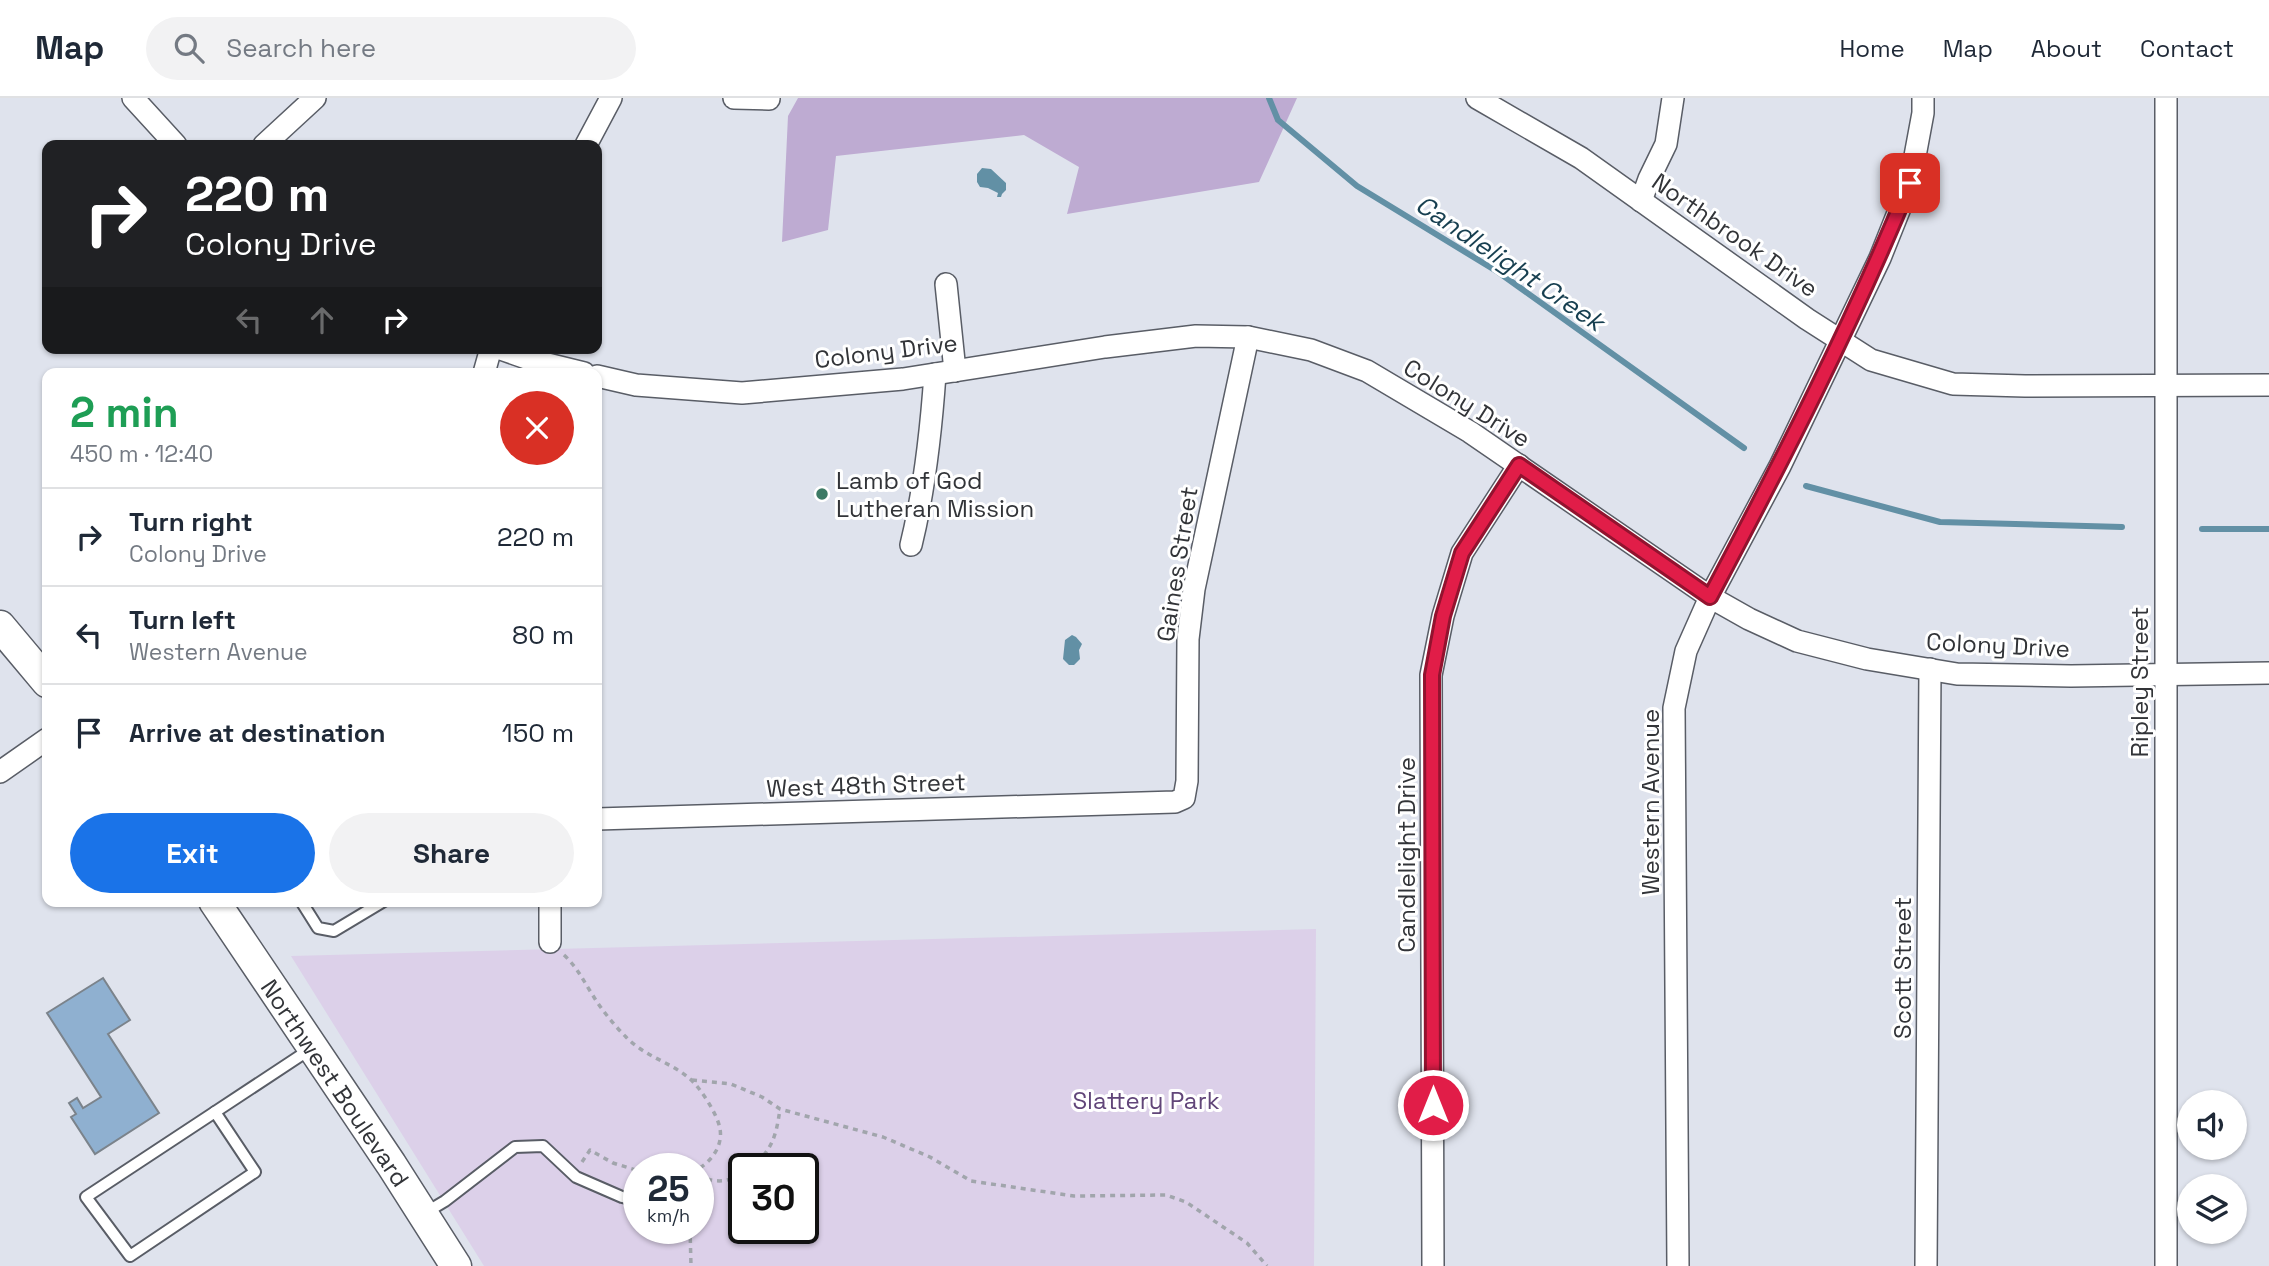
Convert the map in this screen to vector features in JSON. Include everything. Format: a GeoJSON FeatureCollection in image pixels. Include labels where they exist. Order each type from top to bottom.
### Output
{"type":"FeatureCollection","features":[{"type":"Feature","properties":{"kind":"main road"},"geometry":{"type":"LineString","coordinates":[[0,626],[42,676]]}},
{"type":"Feature","properties":{"kind":"main road","name":"Northwest Boulevard"},"geometry":{"type":"LineString","coordinates":[[218,907],[391,1164],[456,1266]]}},
{"type":"Feature","properties":{"kind":"street"},"geometry":{"type":"LineString","coordinates":[[133,98],[171,140]]}},
{"type":"Feature","properties":{"kind":"street"},"geometry":{"type":"LineString","coordinates":[[269,140],[315,98]]}},
{"type":"Feature","properties":{"kind":"street"},"geometry":{"type":"LineString","coordinates":[[589,140],[611,98]]}},
{"type":"Feature","properties":{"kind":"street"},"geometry":{"type":"LineString","coordinates":[[734,98],[769,99]]}},
{"type":"Feature","properties":{"kind":"street","name":"Northbrook Drive"},"geometry":{"type":"LineString","coordinates":[[1477,98],[1581,158],[1807,319],[1871,360],[1953,384],[2269,385]]}},
{"type":"Feature","properties":{"kind":"street"},"geometry":{"type":"LineString","coordinates":[[1641,201],[1666,144],[1673,98]]}},
{"type":"Feature","properties":{"kind":"street","name":"Western Avenue"},"geometry":{"type":"LineString","coordinates":[[1678,1266],[1674,708],[1686,651],[1710,597],[1780,466],[1880,258],[1910,183],[1923,113],[1923,98]]}},
{"type":"Feature","properties":{"kind":"street","name":"Ripley Street"},"geometry":{"type":"LineString","coordinates":[[2166,98],[2166,1266]]}},
{"type":"Feature","properties":{"kind":"street"},"geometry":{"type":"LineString","coordinates":[[911,545],[945,372],[946,284]]}},
{"type":"Feature","properties":{"kind":"street","name":"Colony Drive"},"geometry":{"type":"LineString","coordinates":[[602,377],[636,385],[742,393],[903,379],[1105,347],[1196,336],[1248,337],[1311,349],[1367,371],[1470,432],[1710,597],[1749,619],[1797,640],[1867,659],[1957,674],[2071,676],[2269,673]]}},
{"type":"Feature","properties":{"kind":"street","name":"Gaines Street"},"geometry":{"type":"LineString","coordinates":[[1138,803],[1175,802],[1184,798],[1187,781],[1188,639],[1194,589],[1248,337]]}},
{"type":"Feature","properties":{"kind":"street"},"geometry":{"type":"LineString","coordinates":[[515,354],[564,368]]}},
{"type":"Feature","properties":{"kind":"street","name":"Candlelight Drive"},"geometry":{"type":"LineString","coordinates":[[1433,1266],[1432,675],[1443,616],[1462,553],[1519,465]]}},
{"type":"Feature","properties":{"kind":"street","name":"Scott Street"},"geometry":{"type":"LineString","coordinates":[[1926,1266],[1930,670]]}},
{"type":"Feature","properties":{"kind":"street"},"geometry":{"type":"LineString","coordinates":[[0,772],[42,743]]}},
{"type":"Feature","properties":{"kind":"street","name":"West 48th Street"},"geometry":{"type":"LineString","coordinates":[[602,819],[1138,803]]}},
{"type":"Feature","properties":{"kind":"street"},"geometry":{"type":"LineString","coordinates":[[550,907],[550,942]]}},
{"type":"Feature","properties":{"kind":"lane"},"geometry":{"type":"LineString","coordinates":[[305,907],[318,928],[334,931],[374,907]]}},
{"type":"Feature","properties":{"kind":"lane"},"geometry":{"type":"LineString","coordinates":[[215,1112],[255,1172],[130,1256],[86,1197],[312,1048]]}},
{"type":"Feature","properties":{"kind":"lane"},"geometry":{"type":"LineString","coordinates":[[423,1214],[445,1201],[515,1147],[543,1146],[576,1177],[623,1197]]}},
{"type":"Feature","properties":{"kind":"path"},"geometry":{"type":"LineString","coordinates":[[550,942],[576,966],[594,997],[627,1038],[656,1060],[675,1067],[692,1080],[706,1099],[720,1129],[717,1152],[714,1155]]}},
{"type":"Feature","properties":{"kind":"path"},"geometry":{"type":"LineString","coordinates":[[692,1080],[731,1084],[762,1097],[780,1109],[883,1137],[930,1157],[971,1181],[1074,1196],[1166,1195],[1186,1202],[1247,1243],[1267,1266]]}},
{"type":"Feature","properties":{"kind":"path"},"geometry":{"type":"LineString","coordinates":[[766,1153],[772,1144],[780,1109]]}},
{"type":"Feature","properties":{"kind":"path"},"geometry":{"type":"LineString","coordinates":[[596,1152],[623,1166]]}},
{"type":"Feature","properties":{"kind":"path"},"geometry":{"type":"LineString","coordinates":[[690,1244],[691,1266]]}},
{"type":"Feature","properties":{"kind":"green space","name":"Slattery Park"},"geometry":{"type":"Polygon","coordinates":[[[1316,929],[1314,1266],[484,1266],[291,956],[1316,929]]]}},
{"type":"Feature","properties":{"kind":"shaded area"},"geometry":{"type":"Polygon","coordinates":[[[798,98],[1297,98],[1259,182],[1067,214],[1079,167],[1024,135],[836,156],[828,230],[782,242],[788,116],[798,98]]]}},
{"type":"Feature","properties":{"kind":"water"},"geometry":{"type":"Polygon","coordinates":[[[982,168],[991,169],[1006,183],[1006,190],[1001,197],[997,197],[998,193],[988,188],[980,187],[977,174],[982,168]]]}},
{"type":"Feature","properties":{"kind":"water"},"geometry":{"type":"Polygon","coordinates":[[[1072,635],[1082,644],[1079,650],[1080,659],[1074,665],[1069,665],[1063,659],[1065,640],[1072,635]]]}},
{"type":"Feature","properties":{"kind":"building"},"geometry":{"type":"Polygon","coordinates":[[[103,978],[130,1020],[108,1034],[159,1113],[95,1154],[71,1117],[76,1114],[69,1103],[77,1098],[83,1108],[101,1097],[47,1013],[103,978]]]}},
{"type":"Feature","properties":{"kind":"waterway","name":"Candlelight Creek"},"geometry":{"type":"LineString","coordinates":[[1269,98],[1278,120],[1357,186],[1498,272],[1744,448]]}},
{"type":"Feature","properties":{"kind":"waterway","name":"Candlelight Creek"},"geometry":{"type":"LineString","coordinates":[[1806,486],[1940,522],[2122,527]]}},
{"type":"Feature","properties":{"kind":"waterway","name":"Candlelight Creek"},"geometry":{"type":"LineString","coordinates":[[2202,529],[2269,529]]}},
{"type":"Feature","properties":{"kind":"place","name":"Lamb of God Lutheran Mission"},"geometry":{"type":"Point","coordinates":[822,494]}},
{"type":"Feature","properties":{"kind":"route"},"geometry":{"type":"LineString","coordinates":[[1433,1105],[1432,675],[1443,616],[1462,553],[1519,465],[1710,597],[1780,466],[1880,258],[1910,183]]}}]}
